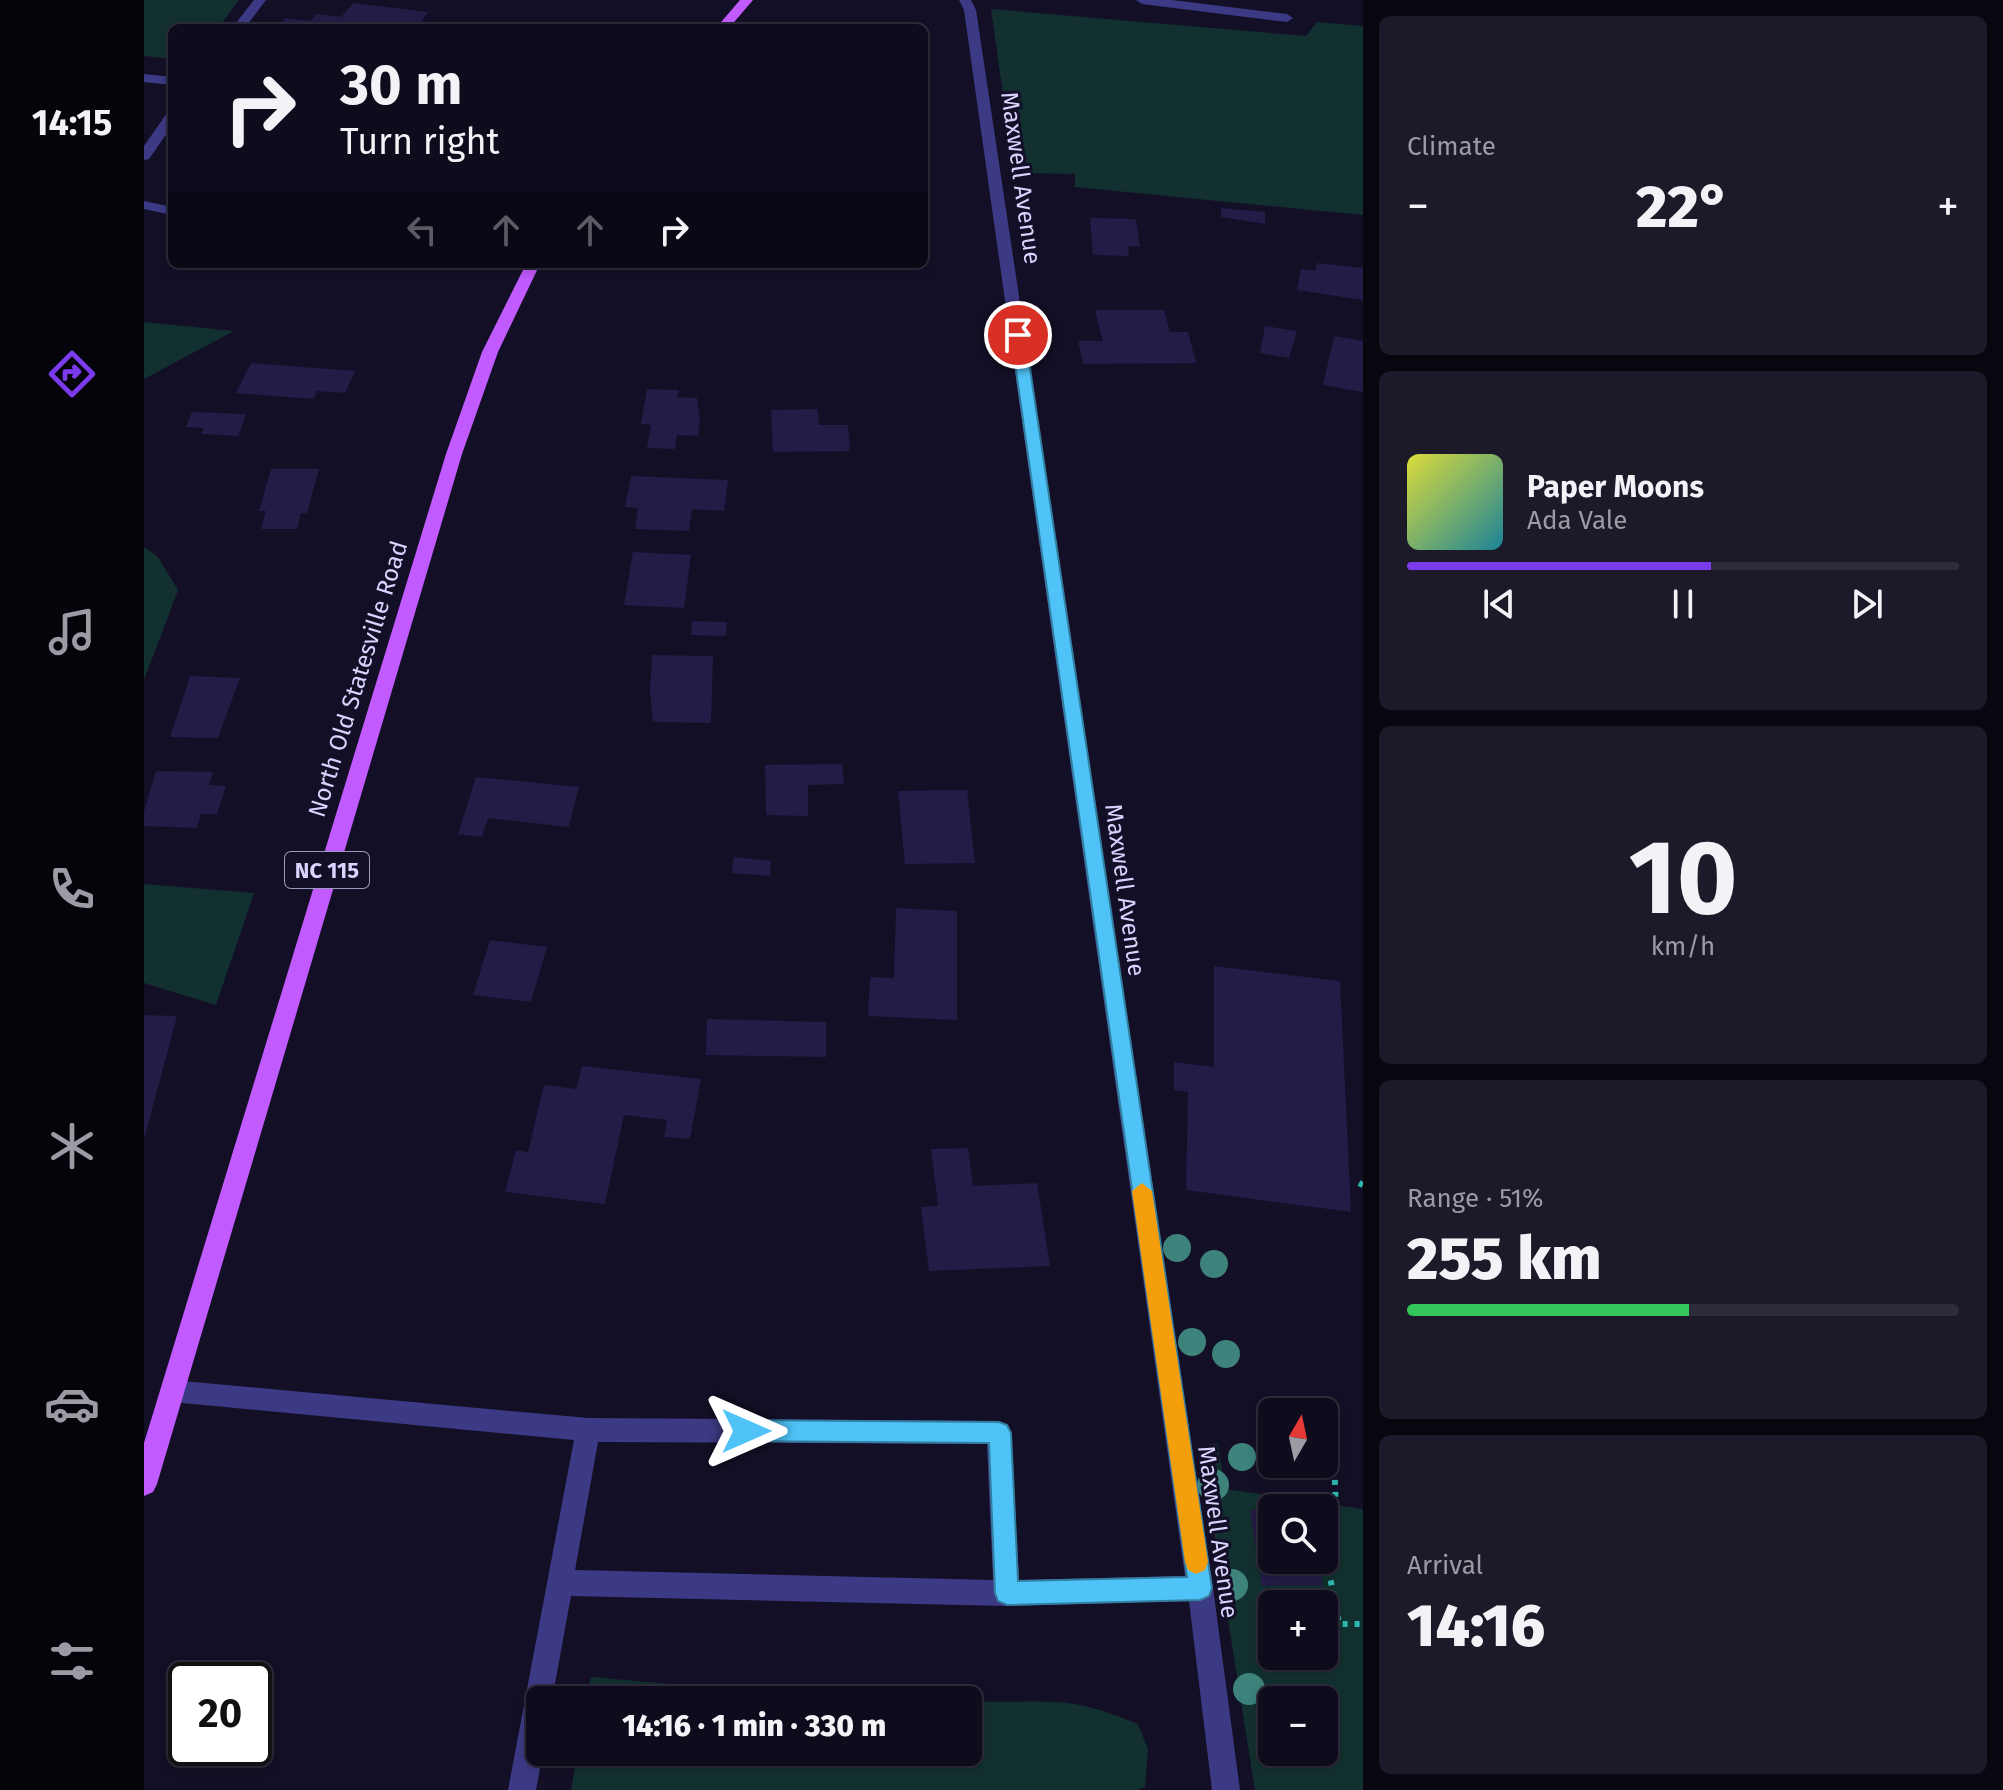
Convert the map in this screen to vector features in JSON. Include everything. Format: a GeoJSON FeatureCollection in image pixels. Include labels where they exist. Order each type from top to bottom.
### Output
{"type":"FeatureCollection","features":[{"type":"Feature","properties":{"kind":"main road"},"geometry":{"type":"LineString","coordinates":[[726,24],[747,0]]}},
{"type":"Feature","properties":{"kind":"main road","name":"North Old Statesville Road"},"geometry":{"type":"LineString","coordinates":[[144,1484],[458,442],[490,352],[531,268]]}},
{"type":"Feature","properties":{"kind":"street"},"geometry":{"type":"LineString","coordinates":[[241,24],[260,0]]}},
{"type":"Feature","properties":{"kind":"street","name":"Maxwell Avenue"},"geometry":{"type":"LineString","coordinates":[[965,0],[970,10],[1200,1588],[1226,1790]]}},
{"type":"Feature","properties":{"kind":"street"},"geometry":{"type":"LineString","coordinates":[[1142,0],[1287,18]]}},
{"type":"Feature","properties":{"kind":"street"},"geometry":{"type":"LineString","coordinates":[[144,78],[168,81]]}},
{"type":"Feature","properties":{"kind":"street"},"geometry":{"type":"LineString","coordinates":[[144,156],[168,122]]}},
{"type":"Feature","properties":{"kind":"street"},"geometry":{"type":"LineString","coordinates":[[144,205],[168,210]]}},
{"type":"Feature","properties":{"kind":"street"},"geometry":{"type":"LineString","coordinates":[[172,1391],[588,1430],[999,1433],[1007,1593]]}},
{"type":"Feature","properties":{"kind":"street"},"geometry":{"type":"LineString","coordinates":[[522,1790],[588,1430]]}},
{"type":"Feature","properties":{"kind":"street"},"geometry":{"type":"LineString","coordinates":[[562,1583],[1007,1593],[1200,1588]]}},
{"type":"Feature","properties":{"kind":"path"},"geometry":{"type":"LineString","coordinates":[[1330,1574],[1339,1624],[1363,1624]]}},
{"type":"Feature","properties":{"kind":"green space"},"geometry":{"type":"Polygon","coordinates":[[[144,0],[239,0],[221,24],[168,24],[168,59],[144,56],[144,0]]]}},
{"type":"Feature","properties":{"kind":"green space"},"geometry":{"type":"Polygon","coordinates":[[[991,9],[1306,36],[1317,22],[1363,26],[1363,215],[1075,187],[1075,174],[1014,173],[991,9]]]}},
{"type":"Feature","properties":{"kind":"green space"},"geometry":{"type":"Polygon","coordinates":[[[144,322],[234,331],[144,379],[144,322]]]}},
{"type":"Feature","properties":{"kind":"green space"},"geometry":{"type":"Polygon","coordinates":[[[144,547],[158,557],[178,590],[144,680],[144,547]]]}},
{"type":"Feature","properties":{"kind":"green space"},"geometry":{"type":"Polygon","coordinates":[[[144,884],[254,893],[216,1005],[144,983],[144,884]]]}},
{"type":"Feature","properties":{"kind":"green space"},"geometry":{"type":"Polygon","coordinates":[[[1209,1444],[1218,1444],[1225,1489],[1260,1494],[1258,1574],[1338,1574],[1338,1505],[1363,1509],[1363,1790],[1255,1790],[1202,1456],[1209,1444]]]}},
{"type":"Feature","properties":{"kind":"green space"},"geometry":{"type":"Polygon","coordinates":[[[591,1677],[694,1686],[589,1686],[591,1677]]]}},
{"type":"Feature","properties":{"kind":"green space"},"geometry":{"type":"Polygon","coordinates":[[[982,1701],[1066,1703],[1097,1709],[1138,1724],[1148,1749],[1145,1787],[1137,1790],[571,1790],[575,1766],[982,1766],[982,1701]]]}},
{"type":"Feature","properties":{"kind":"building"},"geometry":{"type":"Polygon","coordinates":[[[353,3],[428,12],[420,24],[281,24],[285,18],[311,21],[316,14],[341,17],[353,3]]]}},
{"type":"Feature","properties":{"kind":"building"},"geometry":{"type":"Polygon","coordinates":[[[1221,208],[1265,212],[1265,224],[1221,217],[1221,208]]]}},
{"type":"Feature","properties":{"kind":"building"},"geometry":{"type":"Polygon","coordinates":[[[1090,218],[1136,219],[1140,247],[1128,246],[1129,256],[1093,255],[1090,218]]]}},
{"type":"Feature","properties":{"kind":"building"},"geometry":{"type":"Polygon","coordinates":[[[1317,263],[1363,268],[1363,300],[1297,290],[1301,269],[1315,271],[1317,263]]]}},
{"type":"Feature","properties":{"kind":"building"},"geometry":{"type":"Polygon","coordinates":[[[1095,310],[1164,310],[1170,332],[1188,332],[1196,363],[1083,364],[1078,341],[1103,341],[1095,310]]]}},
{"type":"Feature","properties":{"kind":"building"},"geometry":{"type":"Polygon","coordinates":[[[1265,326],[1297,331],[1289,358],[1260,353],[1265,326]]]}},
{"type":"Feature","properties":{"kind":"building"},"geometry":{"type":"Polygon","coordinates":[[[1334,336],[1363,341],[1363,392],[1323,385],[1334,336]]]}},
{"type":"Feature","properties":{"kind":"building"},"geometry":{"type":"Polygon","coordinates":[[[251,363],[355,371],[345,393],[317,391],[314,399],[236,393],[251,363]]]}},
{"type":"Feature","properties":{"kind":"building"},"geometry":{"type":"Polygon","coordinates":[[[647,389],[679,390],[677,397],[697,398],[700,420],[698,436],[677,435],[675,449],[647,448],[651,425],[641,424],[647,389]]]}},
{"type":"Feature","properties":{"kind":"building"},"geometry":{"type":"Polygon","coordinates":[[[818,409],[819,425],[848,425],[850,451],[773,452],[771,410],[818,409]]]}},
{"type":"Feature","properties":{"kind":"building"},"geometry":{"type":"Polygon","coordinates":[[[192,412],[246,414],[238,436],[201,434],[204,428],[186,427],[192,412]]]}},
{"type":"Feature","properties":{"kind":"building"},"geometry":{"type":"Polygon","coordinates":[[[271,469],[319,469],[307,513],[301,513],[297,529],[261,529],[266,511],[259,511],[271,469]]]}},
{"type":"Feature","properties":{"kind":"building"},"geometry":{"type":"Polygon","coordinates":[[[631,476],[728,480],[724,511],[692,509],[689,531],[635,529],[638,508],[625,507],[631,476]]]}},
{"type":"Feature","properties":{"kind":"building"},"geometry":{"type":"Polygon","coordinates":[[[633,552],[691,555],[684,608],[624,605],[633,552]]]}},
{"type":"Feature","properties":{"kind":"building"},"geometry":{"type":"Polygon","coordinates":[[[692,621],[727,622],[726,636],[691,635],[692,621]]]}},
{"type":"Feature","properties":{"kind":"building"},"geometry":{"type":"Polygon","coordinates":[[[652,655],[713,656],[711,723],[653,722],[650,691],[652,655]]]}},
{"type":"Feature","properties":{"kind":"building"},"geometry":{"type":"Polygon","coordinates":[[[190,676],[240,678],[218,738],[170,737],[190,676]]]}},
{"type":"Feature","properties":{"kind":"building"},"geometry":{"type":"Polygon","coordinates":[[[842,764],[844,784],[808,785],[808,816],[766,815],[765,765],[842,764]]]}},
{"type":"Feature","properties":{"kind":"building"},"geometry":{"type":"Polygon","coordinates":[[[156,771],[213,772],[209,785],[226,786],[217,814],[201,814],[197,828],[144,826],[144,812],[156,771]]]}},
{"type":"Feature","properties":{"kind":"building"},"geometry":{"type":"Polygon","coordinates":[[[476,777],[579,787],[569,827],[488,818],[482,837],[458,834],[476,777]]]}},
{"type":"Feature","properties":{"kind":"building"},"geometry":{"type":"Polygon","coordinates":[[[967,790],[975,863],[905,864],[898,791],[967,790]]]}},
{"type":"Feature","properties":{"kind":"building"},"geometry":{"type":"Polygon","coordinates":[[[734,857],[771,861],[770,876],[732,873],[734,857]]]}},
{"type":"Feature","properties":{"kind":"building"},"geometry":{"type":"Polygon","coordinates":[[[896,908],[957,911],[957,1020],[868,1016],[870,977],[894,978],[896,908]]]}},
{"type":"Feature","properties":{"kind":"building"},"geometry":{"type":"Polygon","coordinates":[[[490,940],[547,947],[531,1002],[473,995],[490,940]]]}},
{"type":"Feature","properties":{"kind":"building"},"geometry":{"type":"Polygon","coordinates":[[[1214,966],[1340,981],[1351,1212],[1186,1190],[1188,1092],[1174,1090],[1174,1062],[1214,1067],[1214,966]]]}},
{"type":"Feature","properties":{"kind":"building"},"geometry":{"type":"Polygon","coordinates":[[[144,1015],[177,1016],[145,1136],[144,1136],[144,1015]]]}},
{"type":"Feature","properties":{"kind":"building"},"geometry":{"type":"Polygon","coordinates":[[[707,1019],[826,1022],[826,1057],[706,1055],[707,1019]]]}},
{"type":"Feature","properties":{"kind":"building"},"geometry":{"type":"Polygon","coordinates":[[[582,1066],[701,1079],[690,1139],[664,1137],[667,1120],[624,1115],[605,1204],[505,1192],[516,1150],[528,1152],[544,1085],[576,1089],[582,1066]]]}},
{"type":"Feature","properties":{"kind":"building"},"geometry":{"type":"Polygon","coordinates":[[[968,1148],[973,1186],[1037,1183],[1050,1266],[929,1271],[921,1207],[938,1206],[931,1149],[968,1148]]]}},
{"type":"Feature","properties":{"kind":"building"},"geometry":{"type":"Polygon","coordinates":[[[1250,1510],[1258,1510],[1258,1561],[1250,1510]]]}},
{"type":"Feature","properties":{"kind":"building"},"geometry":{"type":"Polygon","coordinates":[[[1260,1574],[1321,1574],[1323,1586],[1262,1586],[1260,1574]]]}},
{"type":"Feature","properties":{"kind":"slow traffic"},"geometry":{"type":"LineString","coordinates":[[1142,1191],[1196,1562]]}},
{"type":"Feature","properties":{"kind":"route"},"geometry":{"type":"LineString","coordinates":[[746,1431],[999,1433],[1007,1593],[1153,1592],[1200,1588],[1018,335]]}}]}
